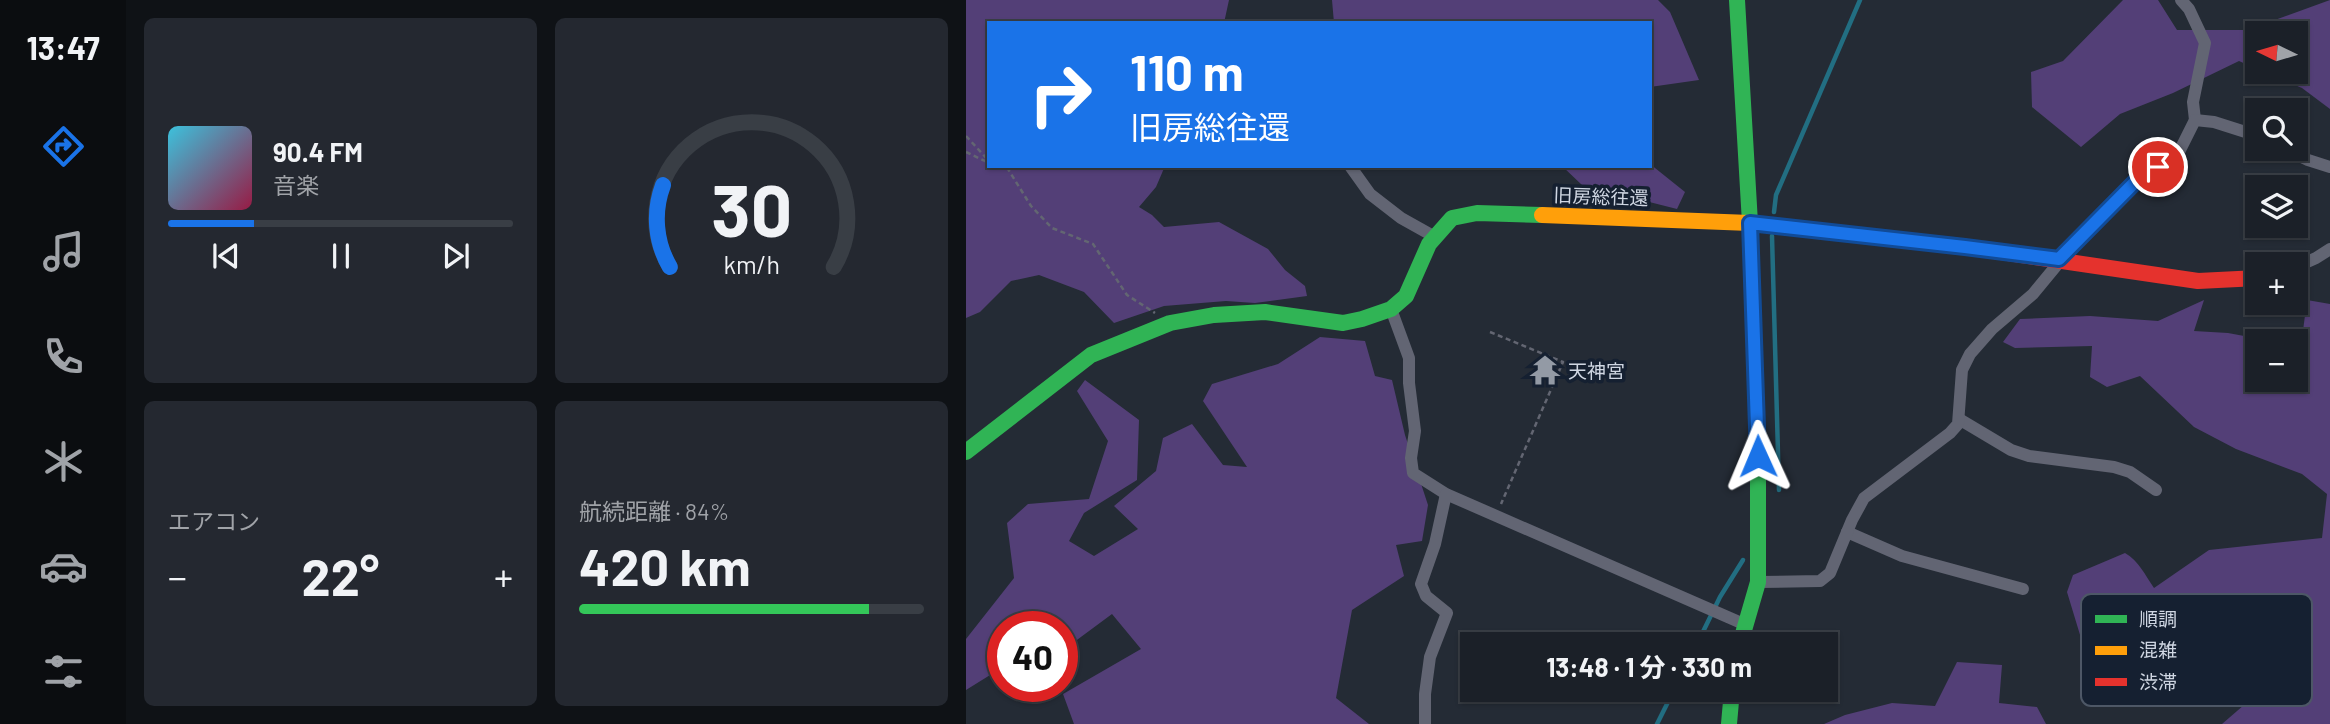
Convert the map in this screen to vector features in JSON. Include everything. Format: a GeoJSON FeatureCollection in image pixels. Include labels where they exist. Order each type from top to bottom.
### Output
{"type":"FeatureCollection","features":[{"type":"Feature","properties":{"kind":"street"},"geometry":{"type":"LineString","coordinates":[[1737,0],[1757,403],[1758,582],[1744,632]]}},
{"type":"Feature","properties":{"kind":"street"},"geometry":{"type":"LineString","coordinates":[[1758,582],[1819,581],[1830,573],[1864,498],[1950,433],[1958,424],[1962,370],[1970,354],[1992,329],[2033,294],[2059,259],[2140,177],[2177,156],[2195,120],[2193,102],[2205,43],[2189,9],[2181,0]]}},
{"type":"Feature","properties":{"kind":"street"},"geometry":{"type":"LineString","coordinates":[[2195,120],[2245,132]]}},
{"type":"Feature","properties":{"kind":"street"},"geometry":{"type":"LineString","coordinates":[[2308,160],[2330,167]]}},
{"type":"Feature","properties":{"kind":"street"},"geometry":{"type":"LineString","coordinates":[[1351,168],[1370,194],[1401,218],[1435,237]]}},
{"type":"Feature","properties":{"kind":"street","name":"旧房総往還"},"geometry":{"type":"LineString","coordinates":[[1391,309],[1406,296],[1429,244],[1452,218],[1477,213],[1750,223],[2059,259],[2198,281],[2245,279]]}},
{"type":"Feature","properties":{"kind":"street"},"geometry":{"type":"LineString","coordinates":[[2308,262],[2330,249]]}},
{"type":"Feature","properties":{"kind":"street"},"geometry":{"type":"LineString","coordinates":[[966,452],[1091,355],[1170,323],[1214,315],[1265,312],[1343,323],[1391,309],[1409,358],[1415,431],[1411,458],[1413,473],[1446,494],[1746,625]]}},
{"type":"Feature","properties":{"kind":"street"},"geometry":{"type":"LineString","coordinates":[[1959,419],[2011,450],[2029,456],[2115,467],[2130,472],[2156,490]]}},
{"type":"Feature","properties":{"kind":"street"},"geometry":{"type":"LineString","coordinates":[[1426,724],[1425,694],[1430,657],[1447,613],[1426,596],[1421,584],[1435,544],[1446,494]]}},
{"type":"Feature","properties":{"kind":"street"},"geometry":{"type":"LineString","coordinates":[[1847,532],[1902,556],[2023,589]]}},
{"type":"Feature","properties":{"kind":"street"},"geometry":{"type":"LineString","coordinates":[[1729,724],[1731,702]]}},
{"type":"Feature","properties":{"kind":"path"},"geometry":{"type":"LineString","coordinates":[[966,136],[987,160]]}},
{"type":"Feature","properties":{"kind":"path"},"geometry":{"type":"LineString","coordinates":[[966,152],[987,161]]}},
{"type":"Feature","properties":{"kind":"path"},"geometry":{"type":"LineString","coordinates":[[1005,168],[1008,169],[1031,206],[1052,228],[1093,244],[1127,295],[1170,323]]}},
{"type":"Feature","properties":{"kind":"path"},"geometry":{"type":"LineString","coordinates":[[1490,332],[1563,362],[1496,516]]}},
{"type":"Feature","properties":{"kind":"shaded area"},"geometry":{"type":"Polygon","coordinates":[[[966,0],[1229,0],[1224,21],[987,21],[987,168],[1164,168],[1156,187],[1139,207],[1164,227],[1219,222],[1268,249],[1285,270],[1305,286],[1307,296],[1255,303],[1226,301],[1164,306],[1114,323],[1084,292],[1039,275],[1011,281],[980,312],[966,318],[966,0]]]}},
{"type":"Feature","properties":{"kind":"shaded area"},"geometry":{"type":"Polygon","coordinates":[[[1332,0],[1658,0],[1670,12],[1699,80],[1652,87],[1652,21],[1334,21],[1332,0]]]}},
{"type":"Feature","properties":{"kind":"shaded area"},"geometry":{"type":"Polygon","coordinates":[[[2123,0],[2158,0],[2177,30],[2245,30],[2245,64],[2239,61],[2173,93],[2120,114],[2081,147],[2032,107],[2031,72],[2063,61],[2123,0]]]}},
{"type":"Feature","properties":{"kind":"shaded area"},"geometry":{"type":"Polygon","coordinates":[[[2330,0],[2330,109],[2292,84],[2308,84],[2308,21],[2272,21],[2330,0]]]}},
{"type":"Feature","properties":{"kind":"shaded area"},"geometry":{"type":"Polygon","coordinates":[[[1652,166],[1685,192],[1677,209],[1582,185],[1564,168],[1652,168],[1652,166]]]}},
{"type":"Feature","properties":{"kind":"shaded area"},"geometry":{"type":"Polygon","coordinates":[[[2204,300],[2194,331],[2245,336],[2245,392],[2308,392],[2308,329],[2303,329],[2305,315],[2308,315],[2308,300],[2330,304],[2330,724],[2222,724],[2243,706],[2312,706],[2312,594],[2081,594],[2081,638],[2067,592],[2073,575],[2125,553],[2138,564],[2154,588],[2209,550],[2322,538],[2327,494],[2302,474],[2236,449],[2194,427],[2140,376],[2107,387],[2090,377],[2092,346],[2015,348],[2003,342],[2020,319],[2090,316],[2158,321],[2204,300]]]}},
{"type":"Feature","properties":{"kind":"shaded area"},"geometry":{"type":"Polygon","coordinates":[[[1320,337],[1365,341],[1375,376],[1392,380],[1405,435],[1428,505],[1422,541],[1396,545],[1404,576],[1352,610],[1336,698],[1369,724],[1074,724],[1066,702],[1078,702],[1078,685],[1141,649],[1112,614],[1078,639],[1078,611],[988,611],[1014,578],[1007,523],[1028,504],[1089,499],[1108,441],[1077,391],[1085,380],[1139,420],[1137,480],[1084,513],[1069,541],[1094,556],[1138,529],[1114,506],[1156,471],[1163,438],[1192,424],[1223,465],[1247,467],[1203,401],[1212,384],[1278,364],[1320,337]]]}},
{"type":"Feature","properties":{"kind":"shaded area"},"geometry":{"type":"Polygon","coordinates":[[[987,612],[987,677],[966,690],[966,639],[987,612]]]}},
{"type":"Feature","properties":{"kind":"shaded area"},"geometry":{"type":"Polygon","coordinates":[[[1957,662],[2002,665],[1999,703],[2037,707],[2046,724],[1824,724],[1845,715],[1892,703],[1935,706],[1957,662]]]}},
{"type":"Feature","properties":{"kind":"waterway"},"geometry":{"type":"LineString","coordinates":[[1774,212],[1776,195],[1860,0]]}},
{"type":"Feature","properties":{"kind":"waterway"},"geometry":{"type":"LineString","coordinates":[[1772,236],[1779,490]]}},
{"type":"Feature","properties":{"kind":"waterway"},"geometry":{"type":"LineString","coordinates":[[1703,632],[1743,560]]}},
{"type":"Feature","properties":{"kind":"waterway"},"geometry":{"type":"LineString","coordinates":[[1657,724],[1668,702]]}},
{"type":"Feature","properties":{"kind":"traffic: fast"},"geometry":{"type":"LineString","coordinates":[[1737,0],[1750,223],[1758,456],[1758,582],[1743,632]]}},
{"type":"Feature","properties":{"kind":"traffic: fast"},"geometry":{"type":"LineString","coordinates":[[966,452],[1091,355],[1170,323],[1214,315],[1265,312],[1343,323],[1362,319],[1391,309],[1406,296],[1429,244],[1452,218],[1477,213],[1542,215]]}},
{"type":"Feature","properties":{"kind":"traffic: fast"},"geometry":{"type":"LineString","coordinates":[[1729,724],[1731,702]]}},
{"type":"Feature","properties":{"kind":"traffic: slow"},"geometry":{"type":"LineString","coordinates":[[1542,215],[1750,223],[1967,247]]}},
{"type":"Feature","properties":{"kind":"traffic: jam"},"geometry":{"type":"LineString","coordinates":[[1967,247],[2198,281],[2245,279]]}},
{"type":"Feature","properties":{"kind":"place","name":"天神宮"},"geometry":{"type":"Point","coordinates":[1545,370]}},
{"type":"Feature","properties":{"kind":"route"},"geometry":{"type":"LineString","coordinates":[[1758,456],[1750,223],[2059,259],[2140,177],[2158,167]]}}]}
